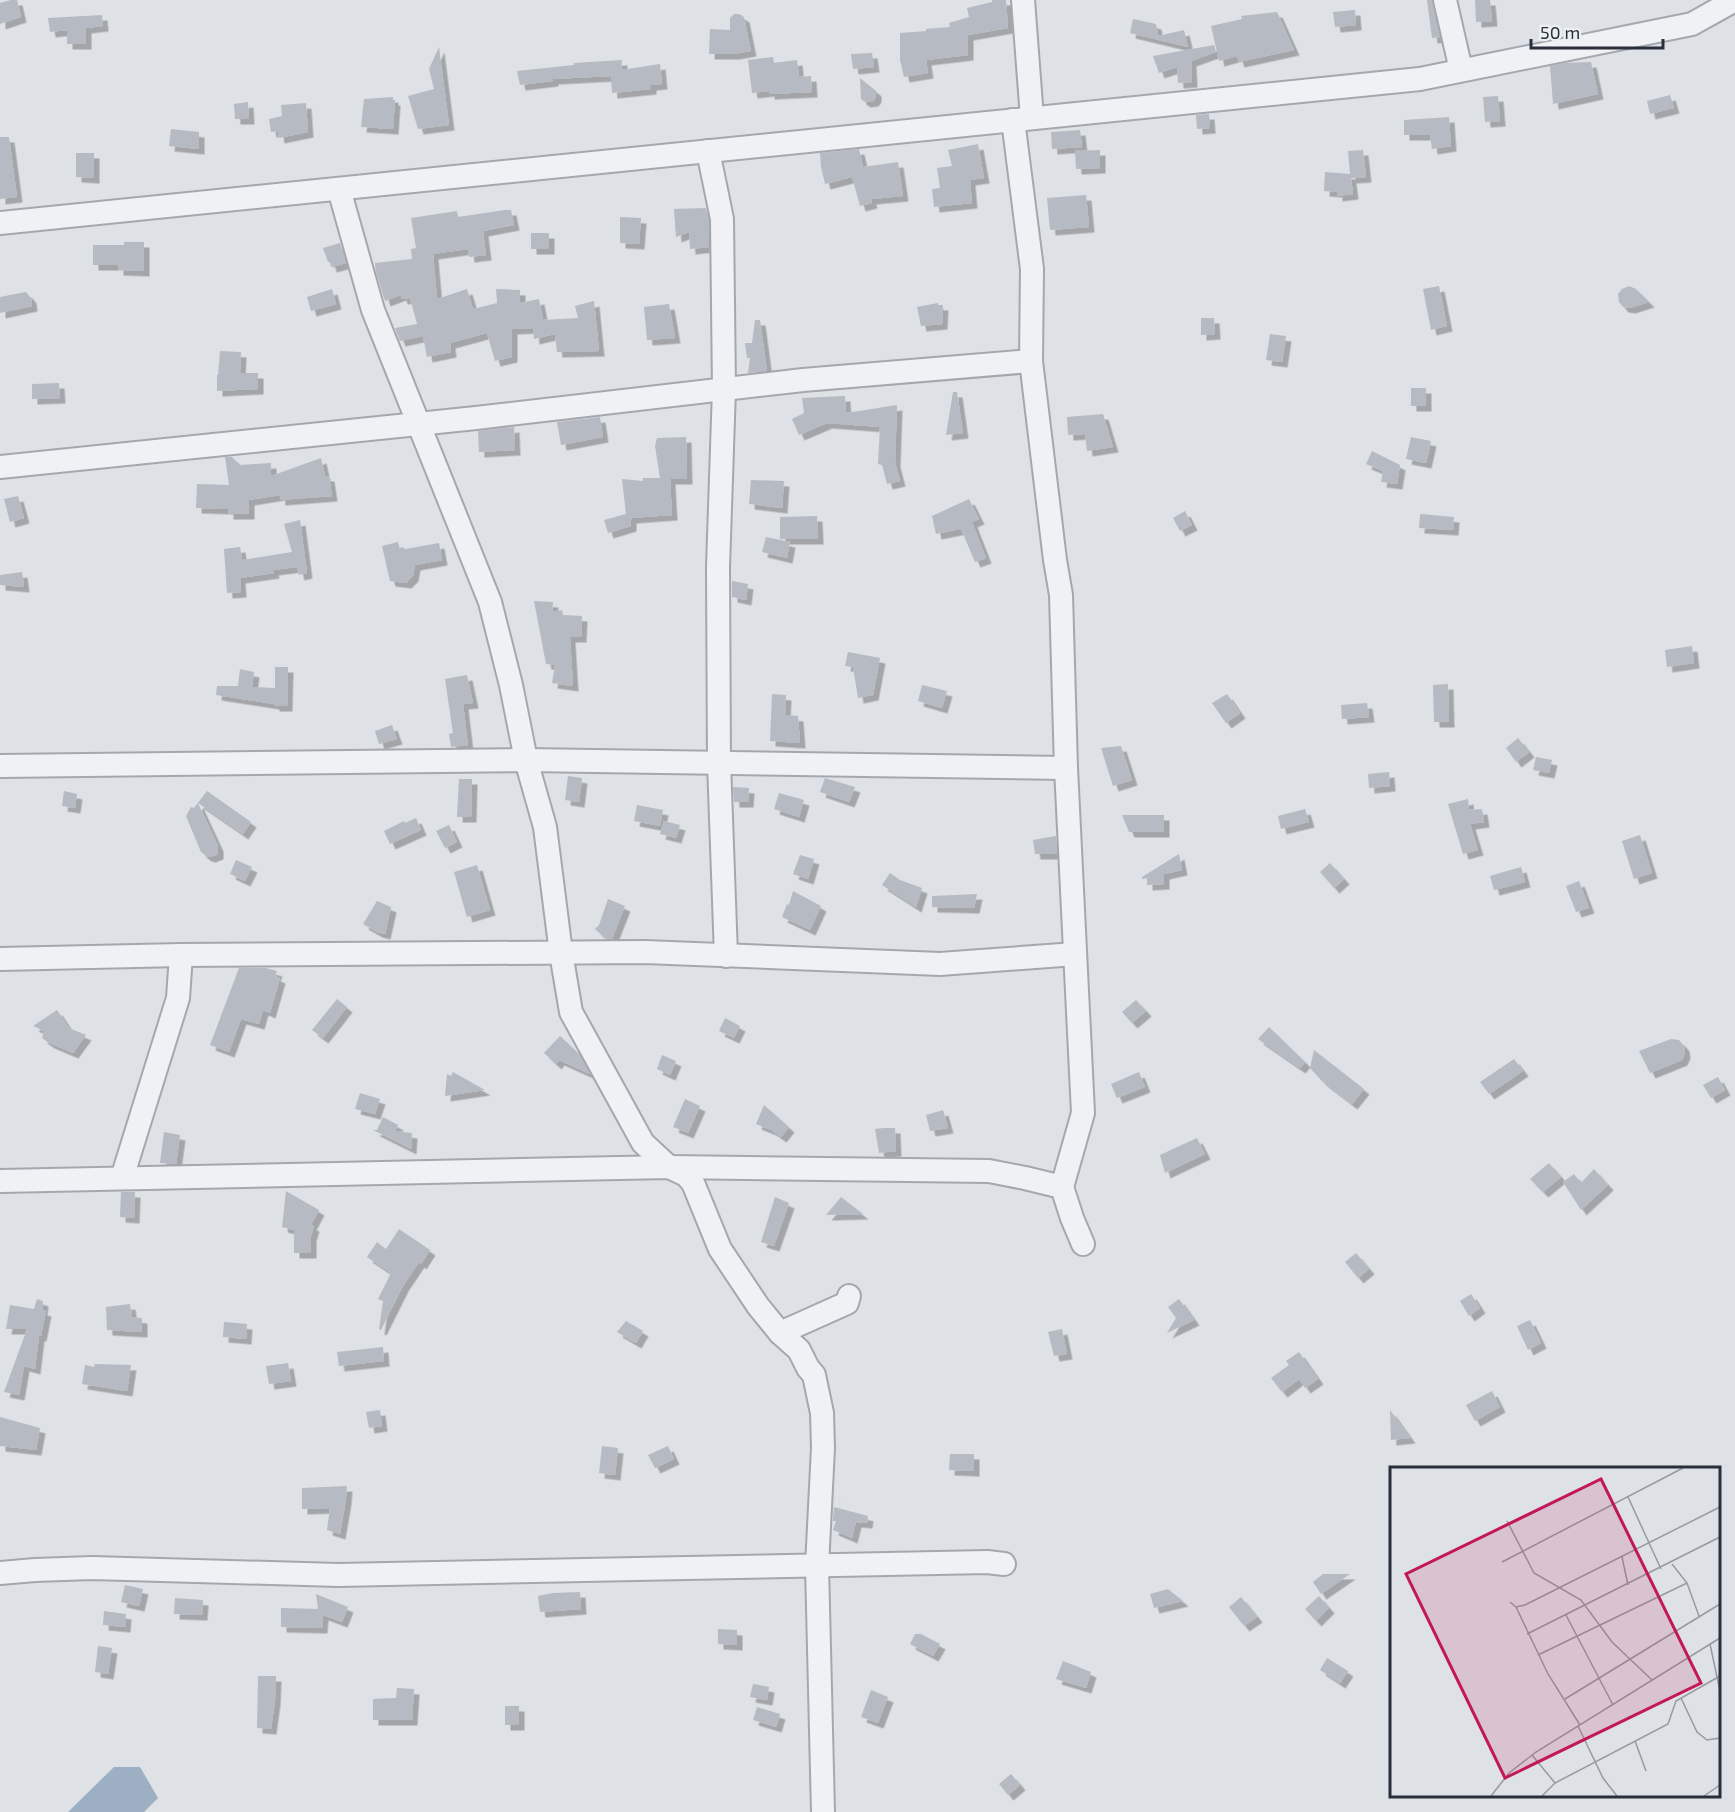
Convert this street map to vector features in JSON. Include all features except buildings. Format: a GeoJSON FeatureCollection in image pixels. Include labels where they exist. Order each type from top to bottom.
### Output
{"type":"FeatureCollection","features":[{"type":"Feature","properties":{"kind":"street"},"geometry":{"type":"LineString","coordinates":[[1023,0],[1023,119],[1032,269],[1031,360],[1061,595],[1066,768],[1083,1113],[1062,1187],[1083,1244]]}},
{"type":"Feature","properties":{"kind":"street"},"geometry":{"type":"LineString","coordinates":[[1445,0],[1461,70]]}},
{"type":"Feature","properties":{"kind":"street"},"geometry":{"type":"LineString","coordinates":[[0,223],[1420,79],[1692,24],[1735,0]]}},
{"type":"Feature","properties":{"kind":"street"},"geometry":{"type":"LineString","coordinates":[[708,151],[722,219],[724,389],[718,567],[719,763],[726,956]]}},
{"type":"Feature","properties":{"kind":"street"},"geometry":{"type":"LineString","coordinates":[[339,189],[372,309],[490,602],[511,684],[526,760],[545,827],[571,1011],[643,1143],[669,1167],[686,1175],[693,1183],[720,1249],[758,1306],[780,1333],[799,1350],[813,1375],[822,1413],[823,1448],[817,1566],[823,1812]]}},
{"type":"Feature","properties":{"kind":"street"},"geometry":{"type":"LineString","coordinates":[[0,467],[420,424],[803,380],[1031,360]]}},
{"type":"Feature","properties":{"kind":"street"},"geometry":{"type":"LineString","coordinates":[[0,766],[526,760],[1066,768]]}},
{"type":"Feature","properties":{"kind":"street"},"geometry":{"type":"LineString","coordinates":[[0,959],[181,955],[645,952],[940,964],[1075,954]]}},
{"type":"Feature","properties":{"kind":"street"},"geometry":{"type":"LineString","coordinates":[[122,1178],[178,998],[181,955]]}},
{"type":"Feature","properties":{"kind":"street"},"geometry":{"type":"LineString","coordinates":[[0,1181],[669,1167],[989,1171],[1062,1187]]}},
{"type":"Feature","properties":{"kind":"street"},"geometry":{"type":"LineString","coordinates":[[780,1333],[847,1303],[849,1296]]}},
{"type":"Feature","properties":{"kind":"street"},"geometry":{"type":"LineString","coordinates":[[0,1573],[92,1568],[338,1575],[987,1562],[1004,1564]]}},
{"type":"Feature","properties":{"kind":"water"},"geometry":{"type":"Polygon","coordinates":[[[114,1767],[140,1767],[158,1798],[144,1812],[68,1812],[114,1767]]]}}]}
